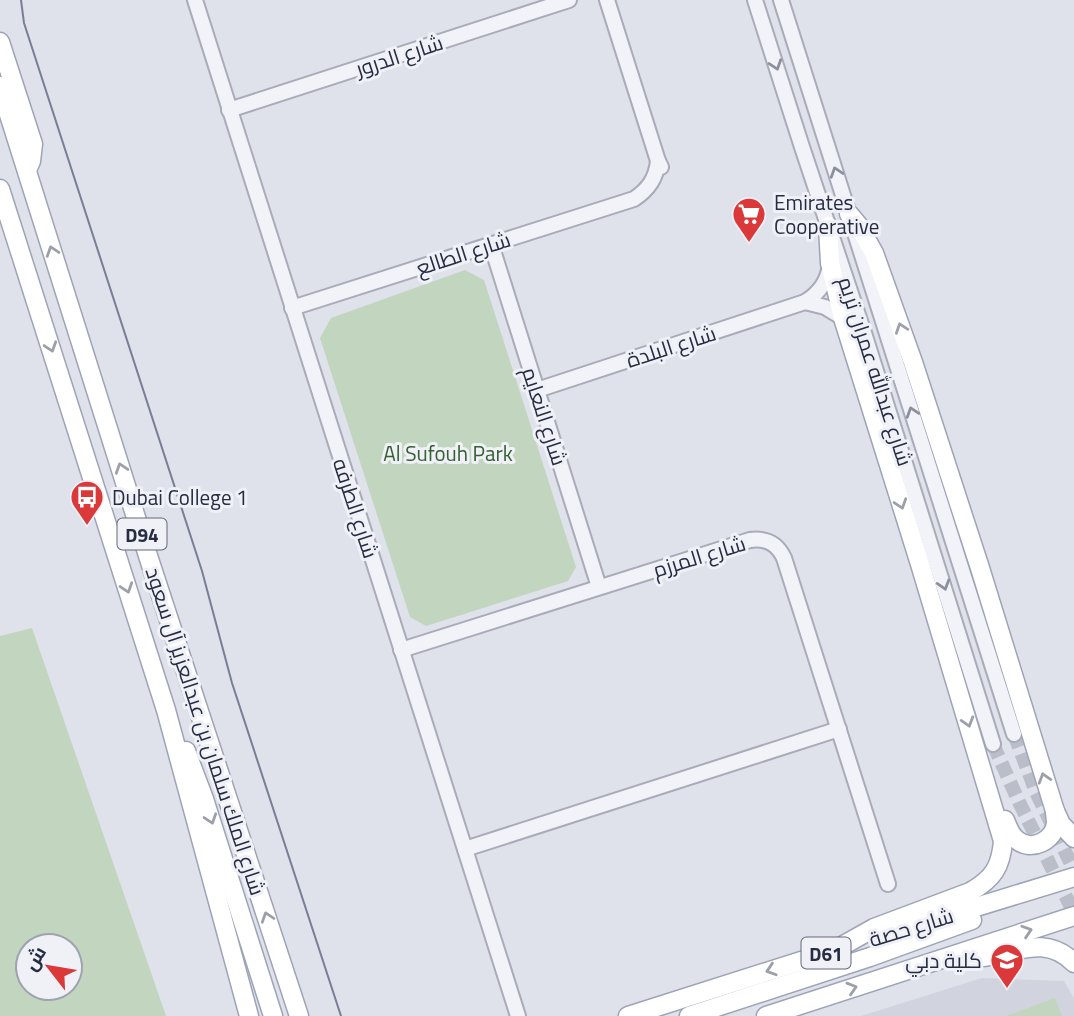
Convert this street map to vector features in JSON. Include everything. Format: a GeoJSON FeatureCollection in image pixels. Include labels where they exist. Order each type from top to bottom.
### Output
{"type":"FeatureCollection","features":[{"type":"Feature","properties":{"kind":"main road"},"geometry":{"type":"LineString","coordinates":[[0,42],[33,144],[27,170]]}},
{"type":"Feature","properties":{"kind":"main road","name":"شارع الملك سلمان بن عبدالعزيز آل سعود"},"geometry":{"type":"LineString","coordinates":[[0,86],[150,562],[299,1016]]}},
{"type":"Feature","properties":{"kind":"main road","name":"شارع الملك سلمان بن عبدالعزيز آل سعود"},"geometry":{"type":"LineString","coordinates":[[0,189],[166,710],[249,1016]]}},
{"type":"Feature","properties":{"kind":"main road"},"geometry":{"type":"LineString","coordinates":[[849,214],[874,253],[914,362],[1055,811],[1061,824],[1074,838]]}},
{"type":"Feature","properties":{"kind":"main road"},"geometry":{"type":"LineString","coordinates":[[828,226],[830,263],[843,318],[1003,841],[1002,857],[994,873],[984,884],[970,892],[874,928],[833,951]]}},
{"type":"Feature","properties":{"kind":"main road"},"geometry":{"type":"LineString","coordinates":[[166,710],[194,769],[273,1016]]}},
{"type":"Feature","properties":{"kind":"main road"},"geometry":{"type":"LineString","coordinates":[[989,790],[997,799],[1011,834],[1025,844],[1041,843],[1048,838],[1056,823],[1055,811]]}},
{"type":"Feature","properties":{"kind":"main road","name":"شارع حصة"},"geometry":{"type":"LineString","coordinates":[[628,1016],[1074,877]]}},
{"type":"Feature","properties":{"kind":"main road"},"geometry":{"type":"LineString","coordinates":[[689,1016],[870,957],[992,913],[1024,893]]}},
{"type":"Feature","properties":{"kind":"main road","name":"شارع حصة"},"geometry":{"type":"LineString","coordinates":[[766,1016],[1074,916]]}},
{"type":"Feature","properties":{"kind":"main road"},"geometry":{"type":"LineString","coordinates":[[954,954],[975,958],[1048,947],[1060,951],[1074,963]]}},
{"type":"Feature","properties":{"kind":"main road"},"geometry":{"type":"LineString","coordinates":[[288,982],[306,1016]]}},
{"type":"Feature","properties":{"kind":"street","name":"شارع الطرفه"},"geometry":{"type":"LineString","coordinates":[[195,0],[518,1016]]}},
{"type":"Feature","properties":{"kind":"street","name":"شارع الدرور"},"geometry":{"type":"LineString","coordinates":[[229,110],[569,0]]}},
{"type":"Feature","properties":{"kind":"street","name":"شارع الطالع"},"geometry":{"type":"LineString","coordinates":[[292,308],[634,198],[650,197],[657,192],[663,176],[662,168],[607,0]]}},
{"type":"Feature","properties":{"kind":"street","name":"شارع عبدالله عمران تريم"},"geometry":{"type":"LineString","coordinates":[[755,0],[865,336],[993,744]]}},
{"type":"Feature","properties":{"kind":"street","name":"شارع عبدالله عمران تريم"},"geometry":{"type":"LineString","coordinates":[[781,0],[1014,734]]}},
{"type":"Feature","properties":{"kind":"street","name":"شارع النعايم"},"geometry":{"type":"LineString","coordinates":[[491,244],[599,587]]}},
{"type":"Feature","properties":{"kind":"street"},"geometry":{"type":"LineString","coordinates":[[805,302],[816,295],[824,285],[830,263]]}},
{"type":"Feature","properties":{"kind":"street"},"geometry":{"type":"LineString","coordinates":[[805,302],[825,307],[843,318]]}},
{"type":"Feature","properties":{"kind":"street","name":"شارع البلدة"},"geometry":{"type":"LineString","coordinates":[[537,390],[805,302]]}},
{"type":"Feature","properties":{"kind":"street","name":"شارع المرزم"},"geometry":{"type":"LineString","coordinates":[[401,650],[750,540],[759,539],[775,544],[784,558],[888,884]]}},
{"type":"Feature","properties":{"kind":"street"},"geometry":{"type":"LineString","coordinates":[[465,849],[839,729]]}},
{"type":"Feature","properties":{"kind":"shaded area","name":"كلية دبي"},"geometry":{"type":"Polygon","coordinates":[[[982,978],[1064,981],[1074,998],[1074,1016],[861,1016],[982,978]]]}},
{"type":"Feature","properties":{"kind":"green space","name":"Al Sufouh Park"},"geometry":{"type":"Polygon","coordinates":[[[465,270],[484,280],[576,567],[568,581],[426,626],[410,617],[320,338],[331,318],[465,270]]]}},
{"type":"Feature","properties":{"kind":"green space"},"geometry":{"type":"Polygon","coordinates":[[[32,628],[166,1016],[0,1016],[0,636],[32,628]]]}},
{"type":"Feature","properties":{"kind":"green space"},"geometry":{"type":"Polygon","coordinates":[[[1055,998],[1062,1016],[1006,1016],[1055,998]]]}},
{"type":"Feature","properties":{"kind":"tunnel"},"geometry":{"type":"LineString","coordinates":[[1014,734],[1036,792],[1074,870]]}},
{"type":"Feature","properties":{"kind":"tunnel"},"geometry":{"type":"LineString","coordinates":[[993,744],[1074,913]]}},
{"type":"Feature","properties":{"kind":"tram line"},"geometry":{"type":"LineString","coordinates":[[21,0],[24,23],[202,571],[232,683],[341,1016]]}},
{"type":"Feature","properties":{"kind":"place","name":"Emirates Cooperative"},"geometry":{"type":"Point","coordinates":[749,244]}},
{"type":"Feature","properties":{"kind":"place","name":"Dubai College 1"},"geometry":{"type":"Point","coordinates":[87,527]}},
{"type":"Feature","properties":{"kind":"place","name":"كلية دبي"},"geometry":{"type":"Point","coordinates":[1007,990]}}]}
